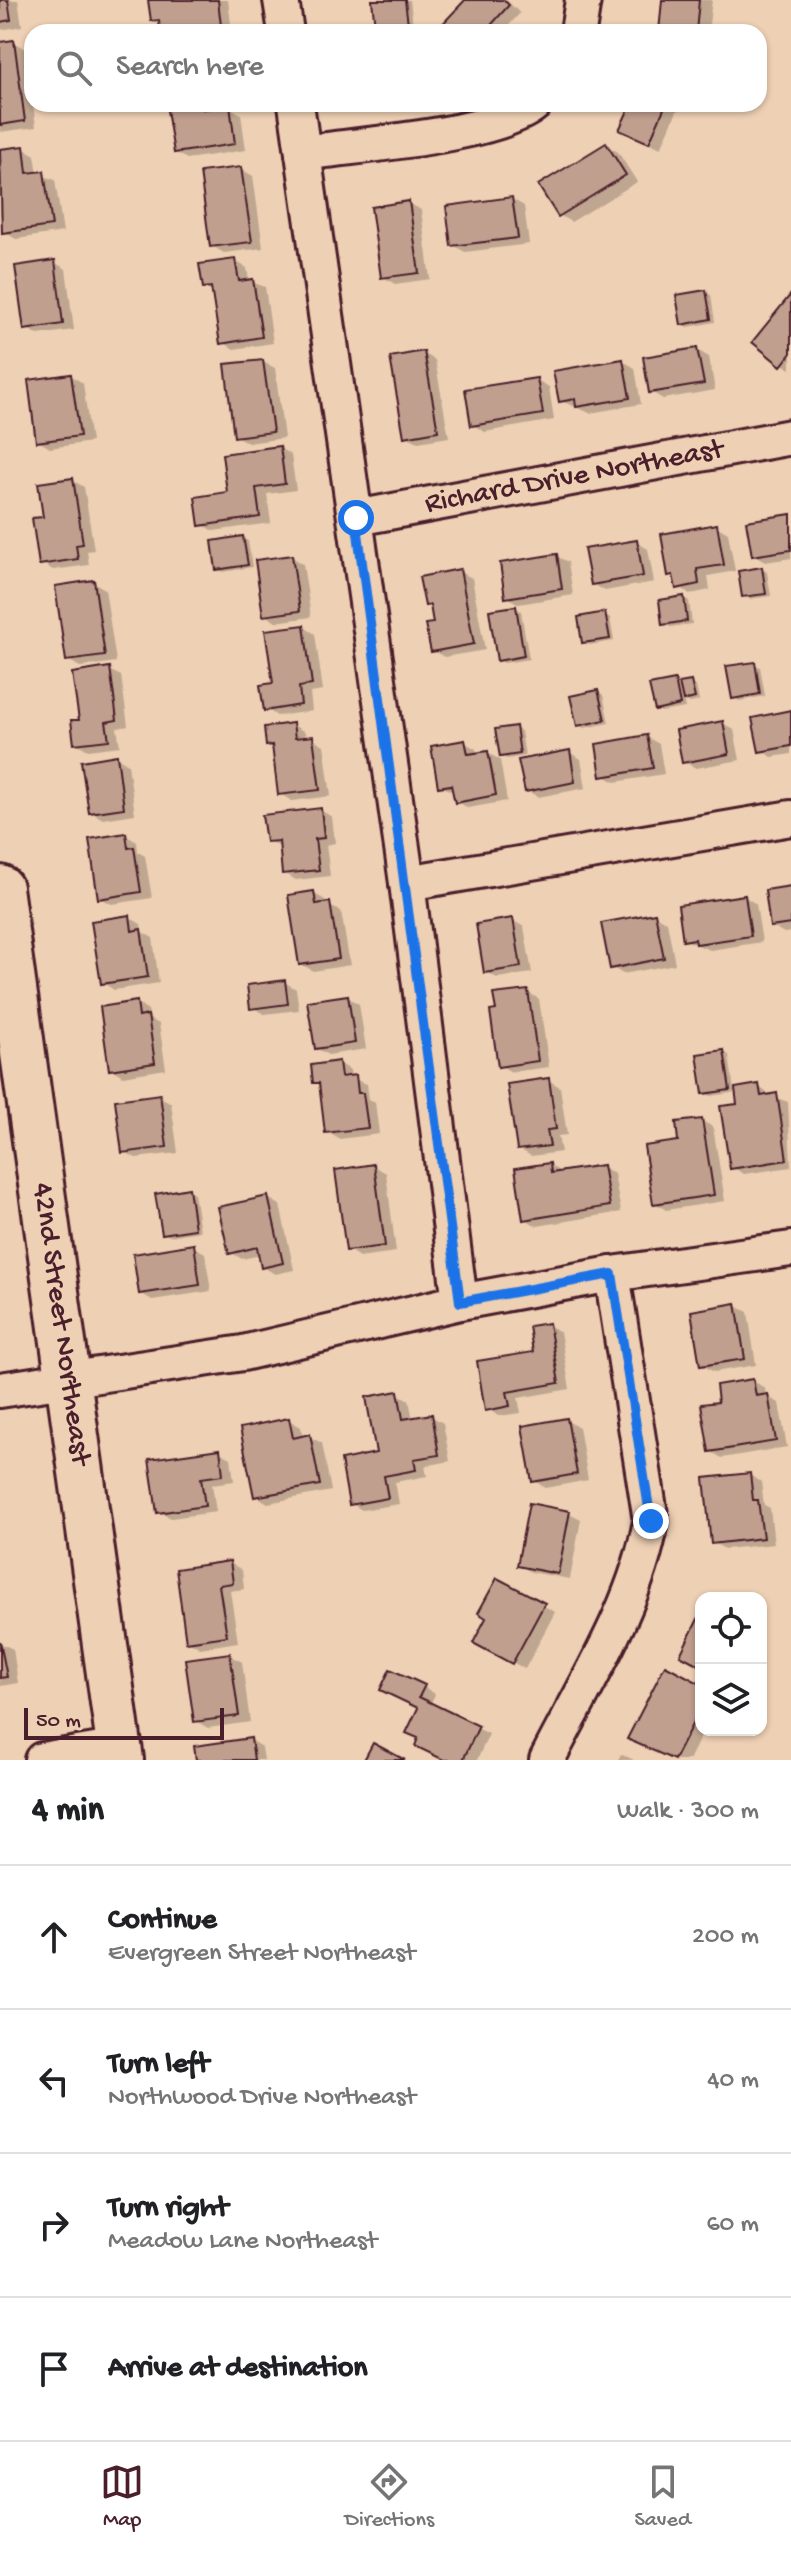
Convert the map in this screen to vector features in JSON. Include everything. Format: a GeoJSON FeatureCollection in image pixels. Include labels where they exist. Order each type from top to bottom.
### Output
{"type":"FeatureCollection","features":[{"type":"Feature","properties":{"kind":"main road","name":"42nd Street Northeast"},"geometry":{"type":"LineString","coordinates":[[0,888],[120,1753]]}},
{"type":"Feature","properties":{"kind":"street"},"geometry":{"type":"LineString","coordinates":[[281,0],[285,24]]}},
{"type":"Feature","properties":{"kind":"street"},"geometry":{"type":"LineString","coordinates":[[579,24],[583,0]]}},
{"type":"Feature","properties":{"kind":"street"},"geometry":{"type":"LineString","coordinates":[[297,112],[407,883],[460,1302]]}},
{"type":"Feature","properties":{"kind":"street"},"geometry":{"type":"LineString","coordinates":[[303,153],[490,126],[525,112]]}},
{"type":"Feature","properties":{"kind":"street","name":"Richard Drive Northeast"},"geometry":{"type":"LineString","coordinates":[[356,518],[791,437]]}},
{"type":"Feature","properties":{"kind":"street"},"geometry":{"type":"LineString","coordinates":[[407,883],[791,818]]}},
{"type":"Feature","properties":{"kind":"street"},"geometry":{"type":"LineString","coordinates":[[0,1390],[243,1353],[460,1302],[612,1274],[791,1249]]}},
{"type":"Feature","properties":{"kind":"street"},"geometry":{"type":"LineString","coordinates":[[547,1760],[629,1597],[645,1556],[651,1521],[612,1274]]}},
{"type":"Feature","properties":{"kind":"street"},"geometry":{"type":"LineString","coordinates":[[42,1760],[120,1753]]}},
{"type":"Feature","properties":{"kind":"building"},"geometry":{"type":"Polygon","coordinates":[[[0,0],[8,0],[11,20],[0,22],[0,0]]]}},
{"type":"Feature","properties":{"kind":"building"},"geometry":{"type":"Polygon","coordinates":[[[148,0],[218,0],[221,24],[159,24],[159,20],[151,21],[148,0]]]}},
{"type":"Feature","properties":{"kind":"building"},"geometry":{"type":"Polygon","coordinates":[[[372,0],[405,0],[408,24],[375,24],[372,0]]]}},
{"type":"Feature","properties":{"kind":"building"},"geometry":{"type":"Polygon","coordinates":[[[465,0],[504,0],[509,5],[492,24],[442,24],[465,0]]]}},
{"type":"Feature","properties":{"kind":"building"},"geometry":{"type":"Polygon","coordinates":[[[662,0],[699,0],[697,24],[660,24],[662,0]]]}},
{"type":"Feature","properties":{"kind":"building"},"geometry":{"type":"Polygon","coordinates":[[[14,40],[25,121],[0,125],[0,42],[14,40]]]}},
{"type":"Feature","properties":{"kind":"building"},"geometry":{"type":"Polygon","coordinates":[[[167,112],[231,112],[235,144],[174,153],[167,112]]]}},
{"type":"Feature","properties":{"kind":"building"},"geometry":{"type":"Polygon","coordinates":[[[627,112],[663,112],[649,143],[619,130],[627,112]]]}},
{"type":"Feature","properties":{"kind":"building"},"geometry":{"type":"Polygon","coordinates":[[[606,143],[626,175],[558,217],[538,185],[606,143]]]}},
{"type":"Feature","properties":{"kind":"building"},"geometry":{"type":"Polygon","coordinates":[[[24,146],[27,173],[44,171],[52,226],[2,233],[0,149],[24,146]]]}},
{"type":"Feature","properties":{"kind":"building"},"geometry":{"type":"Polygon","coordinates":[[[241,167],[252,242],[210,247],[200,172],[241,167]]]}},
{"type":"Feature","properties":{"kind":"building"},"geometry":{"type":"Polygon","coordinates":[[[512,197],[518,238],[451,246],[446,206],[512,197]]]}},
{"type":"Feature","properties":{"kind":"building"},"geometry":{"type":"Polygon","coordinates":[[[409,201],[419,273],[381,278],[371,207],[409,201]]]}},
{"type":"Feature","properties":{"kind":"building"},"geometry":{"type":"Polygon","coordinates":[[[235,259],[239,281],[253,279],[262,337],[220,344],[211,287],[203,288],[199,264],[235,259]]]}},
{"type":"Feature","properties":{"kind":"building"},"geometry":{"type":"Polygon","coordinates":[[[55,260],[63,324],[24,330],[15,266],[55,260]]]}},
{"type":"Feature","properties":{"kind":"building"},"geometry":{"type":"Polygon","coordinates":[[[706,290],[711,319],[681,325],[676,295],[706,290]]]}},
{"type":"Feature","properties":{"kind":"building"},"geometry":{"type":"Polygon","coordinates":[[[791,294],[791,353],[781,366],[752,342],[791,294]]]}},
{"type":"Feature","properties":{"kind":"building"},"geometry":{"type":"Polygon","coordinates":[[[697,348],[704,384],[649,393],[643,357],[697,348]]]}},
{"type":"Feature","properties":{"kind":"building"},"geometry":{"type":"Polygon","coordinates":[[[424,351],[438,431],[404,437],[390,357],[424,351]]]}},
{"type":"Feature","properties":{"kind":"building"},"geometry":{"type":"Polygon","coordinates":[[[623,359],[630,398],[576,407],[575,399],[559,402],[553,371],[623,359]]]}},
{"type":"Feature","properties":{"kind":"building"},"geometry":{"type":"Polygon","coordinates":[[[263,360],[273,432],[234,437],[225,364],[263,360]]]}},
{"type":"Feature","properties":{"kind":"building"},"geometry":{"type":"Polygon","coordinates":[[[71,374],[80,436],[36,442],[28,380],[71,374]]]}},
{"type":"Feature","properties":{"kind":"building"},"geometry":{"type":"Polygon","coordinates":[[[537,378],[543,414],[471,426],[465,389],[537,378]]]}},
{"type":"Feature","properties":{"kind":"building"},"geometry":{"type":"Polygon","coordinates":[[[280,446],[285,484],[256,488],[260,517],[199,526],[195,497],[227,492],[222,454],[280,446]]]}},
{"type":"Feature","properties":{"kind":"building"},"geometry":{"type":"Polygon","coordinates":[[[73,478],[83,544],[76,545],[78,559],[39,565],[32,518],[43,517],[38,483],[73,478]]]}},
{"type":"Feature","properties":{"kind":"building"},"geometry":{"type":"Polygon","coordinates":[[[791,514],[791,550],[752,556],[746,521],[791,514]]]}},
{"type":"Feature","properties":{"kind":"building"},"geometry":{"type":"Polygon","coordinates":[[[717,524],[724,565],[697,569],[699,584],[676,589],[673,575],[668,576],[661,534],[717,524]]]}},
{"type":"Feature","properties":{"kind":"building"},"geometry":{"type":"Polygon","coordinates":[[[243,536],[248,565],[216,570],[212,541],[243,536]]]}},
{"type":"Feature","properties":{"kind":"building"},"geometry":{"type":"Polygon","coordinates":[[[637,540],[643,576],[591,585],[584,549],[637,540]]]}},
{"type":"Feature","properties":{"kind":"building"},"geometry":{"type":"Polygon","coordinates":[[[557,554],[562,589],[505,598],[500,563],[557,554]]]}},
{"type":"Feature","properties":{"kind":"building"},"geometry":{"type":"Polygon","coordinates":[[[292,555],[300,611],[263,616],[255,560],[292,555]]]}},
{"type":"Feature","properties":{"kind":"building"},"geometry":{"type":"Polygon","coordinates":[[[762,567],[766,594],[742,597],[738,571],[762,567]]]}},
{"type":"Feature","properties":{"kind":"building"},"geometry":{"type":"Polygon","coordinates":[[[460,569],[474,644],[431,652],[425,624],[433,623],[430,605],[425,606],[419,577],[460,569]]]}},
{"type":"Feature","properties":{"kind":"building"},"geometry":{"type":"Polygon","coordinates":[[[94,580],[105,656],[66,661],[55,586],[94,580]]]}},
{"type":"Feature","properties":{"kind":"building"},"geometry":{"type":"Polygon","coordinates":[[[684,596],[687,621],[662,625],[659,600],[684,596]]]}},
{"type":"Feature","properties":{"kind":"building"},"geometry":{"type":"Polygon","coordinates":[[[516,606],[524,656],[497,661],[489,610],[516,606]]]}},
{"type":"Feature","properties":{"kind":"building"},"geometry":{"type":"Polygon","coordinates":[[[605,612],[610,639],[582,643],[578,617],[605,612]]]}},
{"type":"Feature","properties":{"kind":"building"},"geometry":{"type":"Polygon","coordinates":[[[304,625],[312,685],[299,687],[301,705],[264,711],[260,685],[273,683],[265,630],[304,625]]]}},
{"type":"Feature","properties":{"kind":"building"},"geometry":{"type":"Polygon","coordinates":[[[755,662],[760,694],[732,699],[726,666],[755,662]]]}},
{"type":"Feature","properties":{"kind":"building"},"geometry":{"type":"Polygon","coordinates":[[[110,667],[117,720],[106,722],[109,740],[74,744],[71,720],[79,720],[72,673],[110,667]]]}},
{"type":"Feature","properties":{"kind":"building"},"geometry":{"type":"Polygon","coordinates":[[[675,680],[680,705],[655,711],[649,685],[675,680]]]}},
{"type":"Feature","properties":{"kind":"building"},"geometry":{"type":"Polygon","coordinates":[[[691,681],[695,698],[683,701],[679,683],[691,681]]]}},
{"type":"Feature","properties":{"kind":"building"},"geometry":{"type":"Polygon","coordinates":[[[598,690],[605,720],[577,726],[570,696],[598,690]]]}},
{"type":"Feature","properties":{"kind":"building"},"geometry":{"type":"Polygon","coordinates":[[[791,710],[791,746],[759,752],[752,718],[791,710]]]}},
{"type":"Feature","properties":{"kind":"building"},"geometry":{"type":"Polygon","coordinates":[[[723,721],[729,754],[682,763],[676,730],[723,721]]]}},
{"type":"Feature","properties":{"kind":"building"},"geometry":{"type":"Polygon","coordinates":[[[293,723],[295,738],[313,736],[320,790],[278,795],[272,745],[266,746],[264,727],[293,723]]]}},
{"type":"Feature","properties":{"kind":"building"},"geometry":{"type":"Polygon","coordinates":[[[516,726],[520,754],[500,757],[495,729],[516,726]]]}},
{"type":"Feature","properties":{"kind":"building"},"geometry":{"type":"Polygon","coordinates":[[[647,735],[653,768],[601,777],[596,744],[647,735]]]}},
{"type":"Feature","properties":{"kind":"building"},"geometry":{"type":"Polygon","coordinates":[[[465,740],[468,754],[488,751],[496,795],[455,803],[451,785],[438,787],[431,746],[465,740]]]}},
{"type":"Feature","properties":{"kind":"building"},"geometry":{"type":"Polygon","coordinates":[[[570,750],[575,782],[525,792],[518,760],[570,750]]]}},
{"type":"Feature","properties":{"kind":"building"},"geometry":{"type":"Polygon","coordinates":[[[117,755],[124,808],[89,813],[81,761],[117,755]]]}},
{"type":"Feature","properties":{"kind":"building"},"geometry":{"type":"Polygon","coordinates":[[[321,808],[324,838],[315,839],[319,870],[282,874],[279,841],[266,842],[262,815],[321,808]]]}},
{"type":"Feature","properties":{"kind":"building"},"geometry":{"type":"Polygon","coordinates":[[[126,833],[128,848],[134,847],[141,892],[98,899],[89,839],[126,833]]]}},
{"type":"Feature","properties":{"kind":"building"},"geometry":{"type":"Polygon","coordinates":[[[791,886],[791,924],[770,927],[765,890],[791,886]]]}},
{"type":"Feature","properties":{"kind":"building"},"geometry":{"type":"Polygon","coordinates":[[[314,891],[316,904],[330,902],[339,959],[299,965],[288,895],[314,891]]]}},
{"type":"Feature","properties":{"kind":"building"},"geometry":{"type":"Polygon","coordinates":[[[745,895],[751,936],[696,944],[695,939],[683,941],[678,905],[745,895]]]}},
{"type":"Feature","properties":{"kind":"building"},"geometry":{"type":"Polygon","coordinates":[[[655,913],[664,958],[610,969],[601,923],[655,913]]]}},
{"type":"Feature","properties":{"kind":"building"},"geometry":{"type":"Polygon","coordinates":[[[130,915],[132,931],[141,929],[148,977],[101,984],[91,921],[130,915]]]}},
{"type":"Feature","properties":{"kind":"building"},"geometry":{"type":"Polygon","coordinates":[[[513,918],[521,967],[484,973],[476,924],[513,918]]]}},
{"type":"Feature","properties":{"kind":"building"},"geometry":{"type":"Polygon","coordinates":[[[285,980],[288,1004],[250,1009],[247,985],[285,980]]]}},
{"type":"Feature","properties":{"kind":"building"},"geometry":{"type":"Polygon","coordinates":[[[528,990],[538,1061],[498,1067],[490,1011],[496,1010],[493,994],[528,990]]]}},
{"type":"Feature","properties":{"kind":"building"},"geometry":{"type":"Polygon","coordinates":[[[348,995],[355,1043],[315,1049],[307,1001],[348,995]]]}},
{"type":"Feature","properties":{"kind":"building"},"geometry":{"type":"Polygon","coordinates":[[[137,1001],[139,1017],[148,1015],[155,1063],[109,1070],[100,1007],[137,1001]]]}},
{"type":"Feature","properties":{"kind":"building"},"geometry":{"type":"Polygon","coordinates":[[[724,1050],[730,1090],[703,1094],[697,1054],[724,1050]]]}},
{"type":"Feature","properties":{"kind":"building"},"geometry":{"type":"Polygon","coordinates":[[[339,1061],[341,1077],[356,1075],[358,1093],[363,1093],[368,1128],[325,1133],[319,1083],[313,1083],[311,1065],[339,1061]]]}},
{"type":"Feature","properties":{"kind":"building"},"geometry":{"type":"Polygon","coordinates":[[[549,1078],[556,1129],[547,1130],[550,1146],[517,1150],[507,1084],[549,1078]]]}},
{"type":"Feature","properties":{"kind":"building"},"geometry":{"type":"Polygon","coordinates":[[[759,1084],[761,1096],[777,1093],[787,1160],[730,1169],[720,1106],[737,1104],[735,1088],[759,1084]]]}},
{"type":"Feature","properties":{"kind":"building"},"geometry":{"type":"Polygon","coordinates":[[[160,1094],[167,1147],[122,1153],[115,1100],[160,1094]]]}},
{"type":"Feature","properties":{"kind":"building"},"geometry":{"type":"Polygon","coordinates":[[[702,1119],[714,1195],[653,1204],[644,1146],[678,1141],[676,1122],[702,1119]]]}},
{"type":"Feature","properties":{"kind":"building"},"geometry":{"type":"Polygon","coordinates":[[[550,1163],[551,1173],[603,1165],[610,1206],[523,1220],[515,1168],[550,1163]]]}},
{"type":"Feature","properties":{"kind":"building"},"geometry":{"type":"Polygon","coordinates":[[[374,1164],[385,1246],[346,1251],[335,1170],[374,1164]]]}},
{"type":"Feature","properties":{"kind":"building"},"geometry":{"type":"Polygon","coordinates":[[[189,1188],[195,1229],[162,1234],[155,1194],[189,1188]]]}},
{"type":"Feature","properties":{"kind":"building"},"geometry":{"type":"Polygon","coordinates":[[[268,1196],[283,1263],[261,1268],[257,1247],[229,1254],[218,1207],[268,1196]]]}},
{"type":"Feature","properties":{"kind":"building"},"geometry":{"type":"Polygon","coordinates":[[[194,1244],[200,1285],[139,1294],[133,1254],[194,1244]]]}},
{"type":"Feature","properties":{"kind":"building"},"geometry":{"type":"Polygon","coordinates":[[[736,1303],[745,1359],[700,1366],[691,1311],[736,1303]]]}},
{"type":"Feature","properties":{"kind":"building"},"geometry":{"type":"Polygon","coordinates":[[[549,1323],[559,1383],[507,1392],[510,1406],[485,1411],[477,1361],[533,1352],[529,1326],[549,1323]]]}},
{"type":"Feature","properties":{"kind":"building"},"geometry":{"type":"Polygon","coordinates":[[[753,1379],[756,1396],[768,1394],[776,1441],[709,1452],[701,1404],[718,1402],[716,1385],[753,1379]]]}},
{"type":"Feature","properties":{"kind":"building"},"geometry":{"type":"Polygon","coordinates":[[[398,1391],[403,1419],[432,1414],[439,1455],[414,1459],[416,1470],[384,1476],[388,1498],[349,1505],[341,1460],[376,1453],[366,1397],[398,1391]]]}},
{"type":"Feature","properties":{"kind":"building"},"geometry":{"type":"Polygon","coordinates":[[[289,1418],[293,1438],[310,1434],[320,1485],[254,1497],[240,1428],[289,1418]]]}},
{"type":"Feature","properties":{"kind":"building"},"geometry":{"type":"Polygon","coordinates":[[[567,1418],[577,1474],[532,1482],[522,1426],[567,1418]]]}},
{"type":"Feature","properties":{"kind":"building"},"geometry":{"type":"Polygon","coordinates":[[[220,1449],[223,1475],[201,1478],[205,1506],[157,1513],[149,1459],[220,1449]]]}},
{"type":"Feature","properties":{"kind":"building"},"geometry":{"type":"Polygon","coordinates":[[[750,1473],[753,1500],[758,1500],[763,1538],[711,1544],[704,1478],[750,1473]]]}},
{"type":"Feature","properties":{"kind":"building"},"geometry":{"type":"Polygon","coordinates":[[[529,1503],[570,1511],[558,1574],[517,1566],[529,1503]]]}},
{"type":"Feature","properties":{"kind":"building"},"geometry":{"type":"Polygon","coordinates":[[[230,1561],[233,1583],[219,1585],[227,1636],[186,1642],[176,1569],[230,1561]]]}},
{"type":"Feature","properties":{"kind":"building"},"geometry":{"type":"Polygon","coordinates":[[[497,1578],[545,1603],[512,1664],[473,1643],[486,1618],[478,1613],[497,1578]]]}},
{"type":"Feature","properties":{"kind":"building"},"geometry":{"type":"Polygon","coordinates":[[[695,1625],[695,1663],[680,1655],[695,1625]]]}},
{"type":"Feature","properties":{"kind":"building"},"geometry":{"type":"Polygon","coordinates":[[[0,1641],[7,1677],[0,1678],[0,1641]]]}},
{"type":"Feature","properties":{"kind":"building"},"geometry":{"type":"Polygon","coordinates":[[[230,1653],[239,1716],[194,1722],[185,1659],[230,1653]]]}},
{"type":"Feature","properties":{"kind":"building"},"geometry":{"type":"Polygon","coordinates":[[[665,1665],[695,1681],[695,1719],[674,1760],[627,1739],[665,1665]]]}},
{"type":"Feature","properties":{"kind":"building"},"geometry":{"type":"Polygon","coordinates":[[[390,1669],[425,1685],[419,1697],[479,1726],[463,1760],[444,1760],[415,1746],[418,1738],[406,1733],[418,1708],[380,1690],[390,1669]]]}},
{"type":"Feature","properties":{"kind":"building"},"geometry":{"type":"Polygon","coordinates":[[[251,1738],[254,1760],[196,1760],[194,1746],[251,1738]]]}},
{"type":"Feature","properties":{"kind":"building"},"geometry":{"type":"Polygon","coordinates":[[[373,1743],[405,1760],[364,1760],[373,1743]]]}},
{"type":"Feature","properties":{"kind":"route"},"geometry":{"type":"LineString","coordinates":[[356,518],[407,883],[460,1302],[612,1274],[651,1521]]}}]}
